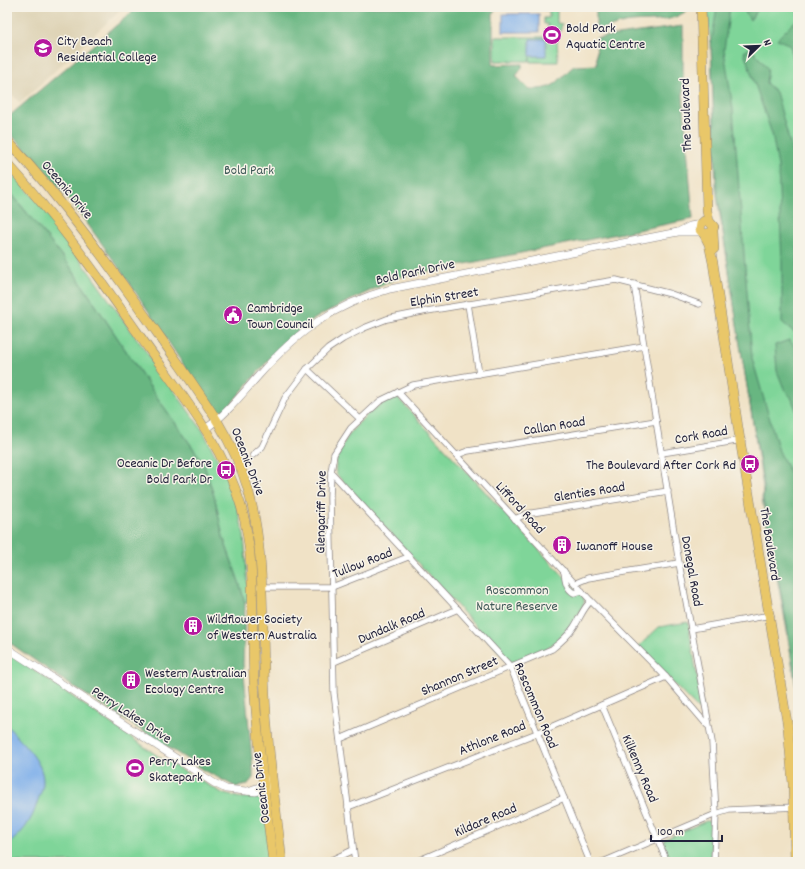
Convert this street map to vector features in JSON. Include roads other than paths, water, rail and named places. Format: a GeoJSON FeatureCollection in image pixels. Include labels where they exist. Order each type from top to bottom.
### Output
{"type":"FeatureCollection","features":[{"type":"Feature","properties":{"kind":"main road","name":"The Boulevard"},"geometry":{"type":"LineString","coordinates":[[696,7],[703,227],[709,244],[713,263],[771,615],[788,728],[796,807],[795,862]]}},
{"type":"Feature","properties":{"kind":"main road","name":"The Boulevard"},"geometry":{"type":"LineString","coordinates":[[701,7],[707,211],[703,227]]}},
{"type":"Feature","properties":{"kind":"main road","name":"Oceanic Drive"},"geometry":{"type":"LineString","coordinates":[[7,140],[56,195],[89,237],[217,421],[233,450],[247,485],[258,534],[262,587],[265,699],[282,862]]}},
{"type":"Feature","properties":{"kind":"main road","name":"Oceanic Drive"},"geometry":{"type":"LineString","coordinates":[[7,163],[74,242],[205,429],[230,472],[242,507],[248,535],[254,684],[274,862]]}},
{"type":"Feature","properties":{"kind":"main road","name":"The Boulevard"},"geometry":{"type":"LineString","coordinates":[[703,227],[713,224],[713,244],[742,440]]}},
{"type":"Feature","properties":{"kind":"main road","name":"The Boulevard"},"geometry":{"type":"LineString","coordinates":[[771,615],[793,734],[798,794]]}},
{"type":"Feature","properties":{"kind":"street","name":"Bold Park Drive"},"geometry":{"type":"LineString","coordinates":[[205,429],[217,421],[292,340],[326,315],[355,300],[390,289],[703,227]]}},
{"type":"Feature","properties":{"kind":"street","name":"Elphin Street"},"geometry":{"type":"LineString","coordinates":[[253,455],[262,447],[284,398],[307,369],[335,344],[375,323],[405,314],[609,280],[621,280],[671,294],[699,304]]}},
{"type":"Feature","properties":{"kind":"street","name":"Donegal Road"},"geometry":{"type":"LineString","coordinates":[[634,284],[679,563],[712,742],[716,814],[714,862]]}},
{"type":"Feature","properties":{"kind":"street"},"geometry":{"type":"LineString","coordinates":[[468,304],[479,374]]}},
{"type":"Feature","properties":{"kind":"street","name":"Glengariff Drive"},"geometry":{"type":"LineString","coordinates":[[355,862],[334,693],[330,497],[331,472],[334,454],[351,428],[380,401],[413,385],[644,346]]}},
{"type":"Feature","properties":{"kind":"street"},"geometry":{"type":"LineString","coordinates":[[307,369],[360,419]]}},
{"type":"Feature","properties":{"kind":"street","name":"Lifford Road"},"geometry":{"type":"LineString","coordinates":[[398,392],[591,601],[666,677],[708,725]]}},
{"type":"Feature","properties":{"kind":"street","name":"Callan Road"},"geometry":{"type":"LineString","coordinates":[[457,455],[468,451],[656,421]]}},
{"type":"Feature","properties":{"kind":"street","name":"Cork Road"},"geometry":{"type":"LineString","coordinates":[[662,453],[742,440]]}},
{"type":"Feature","properties":{"kind":"street","name":"Roscommon Road"},"geometry":{"type":"LineString","coordinates":[[331,472],[510,666],[590,862]]}},
{"type":"Feature","properties":{"kind":"street","name":"Glenties Road"},"geometry":{"type":"LineString","coordinates":[[515,519],[526,514],[668,491]]}},
{"type":"Feature","properties":{"kind":"street","name":"Tullow Road"},"geometry":{"type":"LineString","coordinates":[[251,587],[332,587],[408,557]]}},
{"type":"Feature","properties":{"kind":"street"},"geometry":{"type":"LineString","coordinates":[[576,583],[588,578],[679,563]]}},
{"type":"Feature","properties":{"kind":"street"},"geometry":{"type":"LineString","coordinates":[[564,570],[570,590],[574,593],[582,590]]}},
{"type":"Feature","properties":{"kind":"street","name":"Shannon Street"},"geometry":{"type":"LineString","coordinates":[[340,739],[552,649],[565,639],[586,605],[591,601]]}},
{"type":"Feature","properties":{"kind":"street","name":"Dundalk Road"},"geometry":{"type":"LineString","coordinates":[[334,662],[458,609]]}},
{"type":"Feature","properties":{"kind":"street"},"geometry":{"type":"LineString","coordinates":[[691,629],[771,615]]}},
{"type":"Feature","properties":{"kind":"street","name":"Perry Lakes Drive"},"geometry":{"type":"LineString","coordinates":[[7,648],[214,783],[226,789],[256,792],[266,789]]}},
{"type":"Feature","properties":{"kind":"street","name":"Athlone Road"},"geometry":{"type":"LineString","coordinates":[[348,808],[537,733],[666,677]]}},
{"type":"Feature","properties":{"kind":"street","name":"Kilkenny Road"},"geometry":{"type":"LineString","coordinates":[[602,705],[667,862]]}},
{"type":"Feature","properties":{"kind":"street"},"geometry":{"type":"LineString","coordinates":[[272,765],[270,781],[266,789],[276,798]]}},
{"type":"Feature","properties":{"kind":"street","name":"Kildare Road"},"geometry":{"type":"LineString","coordinates":[[415,862],[564,798]]}},
{"type":"Feature","properties":{"kind":"street"},"geometry":{"type":"LineString","coordinates":[[603,862],[716,814],[729,810],[796,807]]}},
{"type":"Feature","properties":{"kind":"street"},"geometry":{"type":"LineString","coordinates":[[327,862],[353,850]]}},
{"type":"Feature","properties":{"kind":"street"},"geometry":{"type":"LineString","coordinates":[[282,862],[288,862]]}},
{"type":"Feature","properties":{"kind":"water"},"geometry":{"type":"Polygon","coordinates":[[[503,14],[539,14],[539,32],[503,32],[503,14]]]}},
{"type":"Feature","properties":{"kind":"water"},"geometry":{"type":"Polygon","coordinates":[[[530,39],[546,39],[546,56],[530,56],[530,39]]]}},
{"type":"Feature","properties":{"kind":"water"},"geometry":{"type":"Polygon","coordinates":[[[7,725],[30,751],[39,766],[43,782],[35,810],[29,821],[22,832],[7,845],[7,725]]]}},
{"type":"Feature","properties":{"kind":"place","name":"Bold Park Aquatic Centre"},"geometry":{"type":"Point","coordinates":[552,35]}},
{"type":"Feature","properties":{"kind":"place","name":"City Beach Residential College"},"geometry":{"type":"Point","coordinates":[43,48]}},
{"type":"Feature","properties":{"kind":"place","name":"Cambridge Town Council"},"geometry":{"type":"Point","coordinates":[233,315]}},
{"type":"Feature","properties":{"kind":"place","name":"The Boulevard After Cork Rd"},"geometry":{"type":"Point","coordinates":[750,464]}},
{"type":"Feature","properties":{"kind":"place","name":"Oceanic Dr Before Bold Park Dr"},"geometry":{"type":"Point","coordinates":[226,470]}},
{"type":"Feature","properties":{"kind":"place","name":"Iwanoff House"},"geometry":{"type":"Point","coordinates":[562,545]}},
{"type":"Feature","properties":{"kind":"place","name":"Wildflower Society of Western Australia"},"geometry":{"type":"Point","coordinates":[193,626]}},
{"type":"Feature","properties":{"kind":"place","name":"Western Australian Ecology Centre"},"geometry":{"type":"Point","coordinates":[131,680]}},
{"type":"Feature","properties":{"kind":"place","name":"Perry Lakes Skatepark"},"geometry":{"type":"Point","coordinates":[135,768]}},
{"type":"Feature","properties":{"kind":"park label","name":"Bold Park"},"geometry":{"type":"Point","coordinates":[249,169]}},
{"type":"Feature","properties":{"kind":"park label","name":"Roscommon Nature Reserve"},"geometry":{"type":"Point","coordinates":[517,598]}}]}
